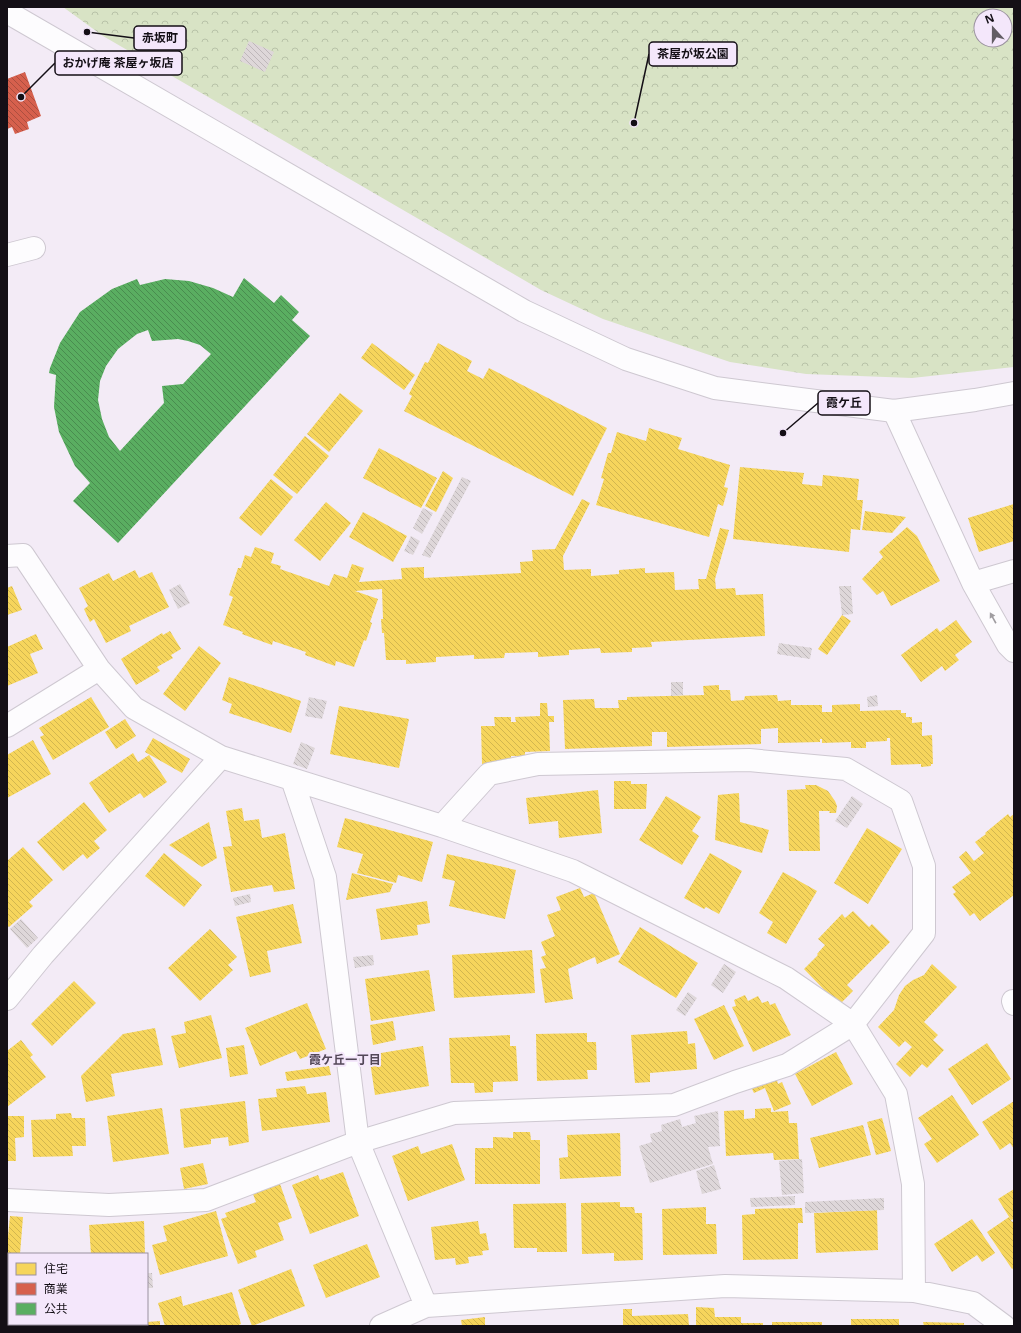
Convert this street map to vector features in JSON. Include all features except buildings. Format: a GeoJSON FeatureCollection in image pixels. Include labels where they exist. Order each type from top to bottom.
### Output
{"type":"FeatureCollection","features":[{"type":"Feature","properties":{"kind":"street"},"geometry":{"type":"LineString","coordinates":[[7,12],[524,312],[626,359],[715,388],[894,411],[1014,393]]}},
{"type":"Feature","properties":{"kind":"street"},"geometry":{"type":"LineString","coordinates":[[7,255],[34,248]]}},
{"type":"Feature","properties":{"kind":"street"},"geometry":{"type":"LineString","coordinates":[[894,411],[973,583],[1008,645],[1014,651]]}},
{"type":"Feature","properties":{"kind":"street"},"geometry":{"type":"LineString","coordinates":[[7,556],[23,555],[99,669],[134,708],[221,757],[442,826],[573,871],[786,978],[853,1024],[896,1094],[913,1184],[914,1291]]}},
{"type":"Feature","properties":{"kind":"street"},"geometry":{"type":"LineString","coordinates":[[973,583],[1014,571]]}},
{"type":"Feature","properties":{"kind":"street"},"geometry":{"type":"LineString","coordinates":[[7,726],[99,669]]}},
{"type":"Feature","properties":{"kind":"street"},"geometry":{"type":"LineString","coordinates":[[7,999],[43,955],[221,757]]}},
{"type":"Feature","properties":{"kind":"street"},"geometry":{"type":"LineString","coordinates":[[7,1200],[109,1206],[206,1200],[358,1142],[454,1113],[674,1105],[735,1082],[787,1065],[853,1024],[924,933],[924,866],[901,800],[846,769],[749,760],[538,764],[489,774],[442,826]]}},
{"type":"Feature","properties":{"kind":"street"},"geometry":{"type":"LineString","coordinates":[[292,779],[325,877],[358,1142],[426,1306]]}},
{"type":"Feature","properties":{"kind":"street"},"geometry":{"type":"LineString","coordinates":[[381,1326],[426,1306],[725,1286],[914,1291],[973,1303],[1004,1326]]}},
{"type":"Feature","properties":{"kind":"green space"},"geometry":{"type":"Polygon","coordinates":[[[63,7],[1014,7],[1014,367],[912,378],[806,374],[730,362],[603,319],[541,290],[103,36],[63,7]]]}},
{"type":"Feature","properties":{"kind":"place","name":"赤坂町"},"geometry":{"type":"Point","coordinates":[87,32]}},
{"type":"Feature","properties":{"kind":"place","name":"おかげ庵 茶屋ヶ坂店"},"geometry":{"type":"Point","coordinates":[21,97]}},
{"type":"Feature","properties":{"kind":"place","name":"茶屋が坂公園"},"geometry":{"type":"Point","coordinates":[634,123]}},
{"type":"Feature","properties":{"kind":"place","name":"霞ケ丘"},"geometry":{"type":"Point","coordinates":[783,433]}},
{"type":"Feature","properties":{"kind":"district","name":"霞ケ丘一丁目"},"geometry":{"type":"Point","coordinates":[345,1059]}}]}
